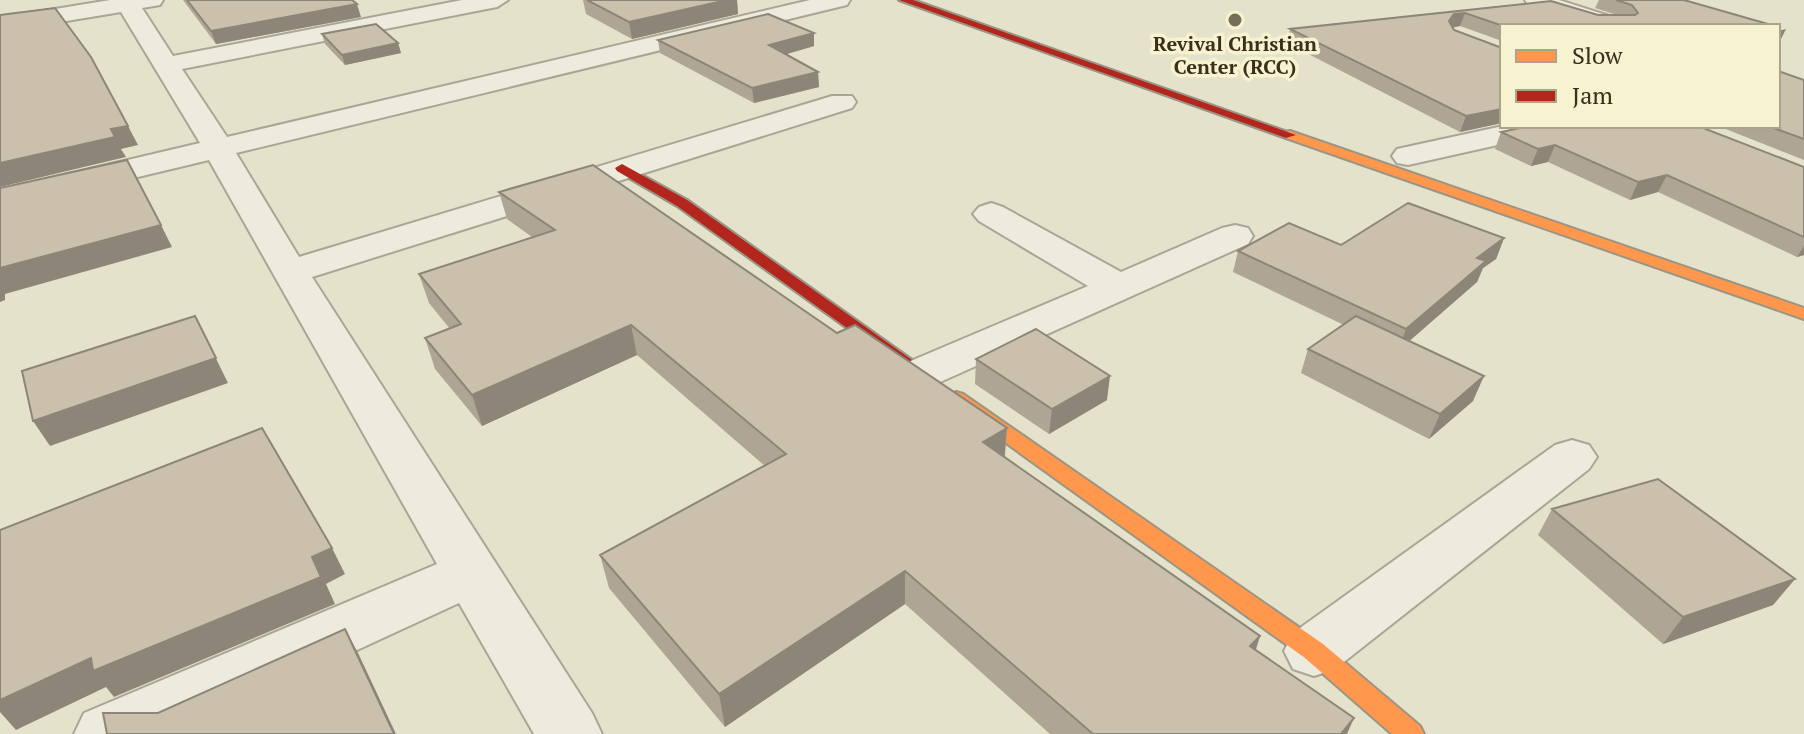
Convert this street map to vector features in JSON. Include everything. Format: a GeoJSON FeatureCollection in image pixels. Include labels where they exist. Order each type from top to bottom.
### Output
{"type":"FeatureCollection","features":[{"type":"Feature","properties":{"kind":"street"},"geometry":{"type":"LineString","coordinates":[[165,65],[497,0]]}},
{"type":"Feature","properties":{"kind":"street"},"geometry":{"type":"LineString","coordinates":[[0,200],[839,0]]}},
{"type":"Feature","properties":{"kind":"street"},"geometry":{"type":"LineString","coordinates":[[904,0],[1804,314]]}},
{"type":"Feature","properties":{"kind":"street"},"geometry":{"type":"LineString","coordinates":[[944,0],[1437,166]]}},
{"type":"Feature","properties":{"kind":"street"},"geometry":{"type":"LineString","coordinates":[[1536,0],[1611,24]]}},
{"type":"Feature","properties":{"kind":"street"},"geometry":{"type":"LineString","coordinates":[[0,25],[135,1],[165,65],[218,147],[289,272],[569,734]]}},
{"type":"Feature","properties":{"kind":"street"},"geometry":{"type":"LineString","coordinates":[[289,272],[842,102]]}},
{"type":"Feature","properties":{"kind":"street"},"geometry":{"type":"LineString","coordinates":[[1288,134],[1310,123]]}},
{"type":"Feature","properties":{"kind":"street"},"geometry":{"type":"LineString","coordinates":[[1408,156],[1536,128]]}},
{"type":"Feature","properties":{"kind":"street"},"geometry":{"type":"LineString","coordinates":[[622,168],[682,203],[1314,651],[1411,734]]}},
{"type":"Feature","properties":{"kind":"street"},"geometry":{"type":"LineString","coordinates":[[991,214],[1119,287]]}},
{"type":"Feature","properties":{"kind":"street"},"geometry":{"type":"LineString","coordinates":[[922,373],[1235,236]]}},
{"type":"Feature","properties":{"kind":"street"},"geometry":{"type":"LineString","coordinates":[[1314,651],[1572,457]]}},
{"type":"Feature","properties":{"kind":"street"},"geometry":{"type":"LineString","coordinates":[[107,734],[471,573]]}},
{"type":"Feature","properties":{"kind":"building"},"geometry":{"type":"Polygon","coordinates":[[[187,0],[352,0],[357,4],[211,31],[187,0]]]}},
{"type":"Feature","properties":{"kind":"building"},"geometry":{"type":"Polygon","coordinates":[[[587,0],[727,0],[629,22],[587,0]]]}},
{"type":"Feature","properties":{"kind":"building"},"geometry":{"type":"Polygon","coordinates":[[[1616,0],[1684,0],[1768,24],[1500,25],[1465,13],[1454,14],[1449,21],[1454,30],[1500,47],[1500,109],[1466,116],[1290,29],[1551,1],[1598,15],[1635,15],[1638,13],[1632,5],[1616,0]]]}},
{"type":"Feature","properties":{"kind":"building"},"geometry":{"type":"Polygon","coordinates":[[[55,8],[91,57],[128,126],[111,129],[115,137],[0,163],[0,15],[55,8]]]}},
{"type":"Feature","properties":{"kind":"building"},"geometry":{"type":"Polygon","coordinates":[[[768,14],[814,33],[769,45],[818,72],[752,88],[658,40],[768,14]]]}},
{"type":"Feature","properties":{"kind":"building"},"geometry":{"type":"Polygon","coordinates":[[[376,24],[398,43],[342,55],[322,34],[376,24]]]}},
{"type":"Feature","properties":{"kind":"building"},"geometry":{"type":"Polygon","coordinates":[[[1780,72],[1804,80],[1804,139],[1774,128],[1780,128],[1780,72]]]}},
{"type":"Feature","properties":{"kind":"building"},"geometry":{"type":"Polygon","coordinates":[[[1520,128],[1703,128],[1804,167],[1804,237],[1667,175],[1638,182],[1555,145],[1538,149],[1501,132],[1520,128]]]}},
{"type":"Feature","properties":{"kind":"building"},"geometry":{"type":"Polygon","coordinates":[[[127,160],[161,225],[0,268],[0,188],[127,160]]]}},
{"type":"Feature","properties":{"kind":"building"},"geometry":{"type":"Polygon","coordinates":[[[593,165],[837,333],[855,325],[1007,428],[983,442],[1260,636],[1250,646],[1354,718],[1341,734],[1093,734],[905,571],[719,694],[600,555],[786,454],[631,325],[472,395],[425,338],[461,324],[419,274],[555,230],[499,192],[593,165]]]}},
{"type":"Feature","properties":{"kind":"building"},"geometry":{"type":"Polygon","coordinates":[[[1408,203],[1504,238],[1477,258],[1486,261],[1406,329],[1238,251],[1289,223],[1341,245],[1408,203]]]}},
{"type":"Feature","properties":{"kind":"building"},"geometry":{"type":"Polygon","coordinates":[[[195,316],[216,358],[33,421],[22,371],[195,316]]]}},
{"type":"Feature","properties":{"kind":"building"},"geometry":{"type":"Polygon","coordinates":[[[1356,316],[1484,376],[1440,414],[1308,349],[1356,316]]]}},
{"type":"Feature","properties":{"kind":"building"},"geometry":{"type":"Polygon","coordinates":[[[1036,329],[1110,376],[1052,409],[976,359],[1036,329]]]}},
{"type":"Feature","properties":{"kind":"building"},"geometry":{"type":"Polygon","coordinates":[[[262,428],[332,548],[312,557],[321,577],[93,671],[91,658],[0,700],[0,530],[262,428]]]}},
{"type":"Feature","properties":{"kind":"building"},"geometry":{"type":"Polygon","coordinates":[[[1658,479],[1795,579],[1683,617],[1552,509],[1658,479]]]}},
{"type":"Feature","properties":{"kind":"building"},"geometry":{"type":"Polygon","coordinates":[[[345,629],[394,734],[107,734],[103,713],[158,713],[345,629]]]}},
{"type":"Feature","properties":{"kind":"traffic: slow"},"geometry":{"type":"LineString","coordinates":[[1290,135],[1804,314]]}},
{"type":"Feature","properties":{"kind":"traffic: slow"},"geometry":{"type":"LineString","coordinates":[[956,398],[1314,651],[1411,734]]}},
{"type":"Feature","properties":{"kind":"traffic: jam"},"geometry":{"type":"LineString","coordinates":[[904,0],[1290,135]]}},
{"type":"Feature","properties":{"kind":"traffic: jam"},"geometry":{"type":"LineString","coordinates":[[622,168],[682,203],[903,360]]}},
{"type":"Feature","properties":{"kind":"place","name":"Revival Christian Center (RCC)"},"geometry":{"type":"Point","coordinates":[1235,20]}}]}
